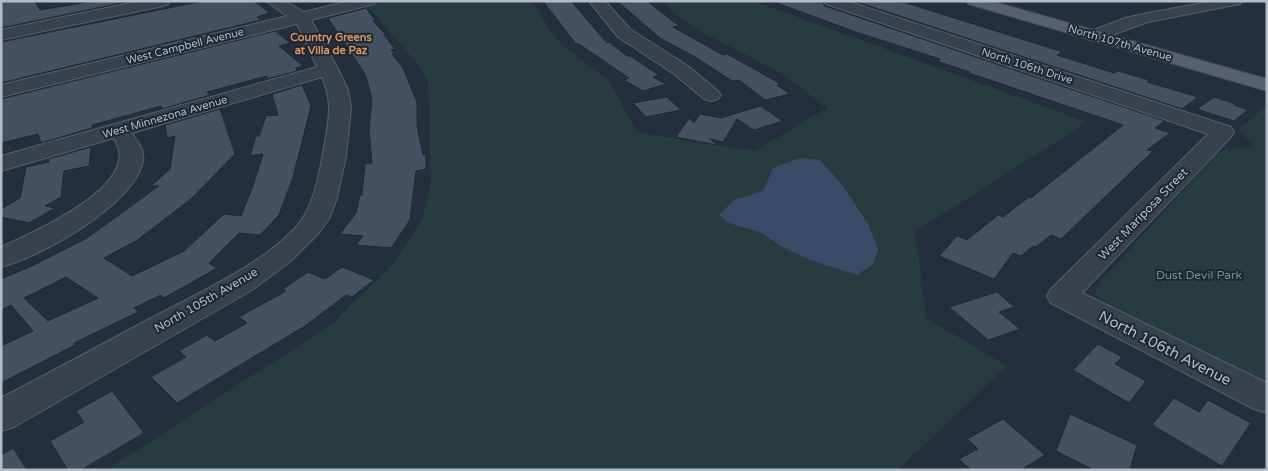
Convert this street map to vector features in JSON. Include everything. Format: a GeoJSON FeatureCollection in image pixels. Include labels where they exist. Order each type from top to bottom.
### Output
{"type":"FeatureCollection","features":[{"type":"Feature","properties":{"kind":"main road","name":"North 107th Avenue"},"geometry":{"type":"LineString","coordinates":[[973,1],[1267,85]]}},
{"type":"Feature","properties":{"kind":"street"},"geometry":{"type":"LineString","coordinates":[[1,35],[164,1]]}},
{"type":"Feature","properties":{"kind":"street"},"geometry":{"type":"LineString","coordinates":[[273,1],[302,18]]}},
{"type":"Feature","properties":{"kind":"street","name":"West Campbell Avenue"},"geometry":{"type":"LineString","coordinates":[[1,91],[369,1]]}},
{"type":"Feature","properties":{"kind":"street"},"geometry":{"type":"LineString","coordinates":[[596,1],[624,33],[681,70],[711,95]]}},
{"type":"Feature","properties":{"kind":"street","name":"North 106th Drive"},"geometry":{"type":"LineString","coordinates":[[831,1],[1224,132]]}},
{"type":"Feature","properties":{"kind":"street"},"geometry":{"type":"LineString","coordinates":[[1167,1],[1190,10]]}},
{"type":"Feature","properties":{"kind":"street"},"geometry":{"type":"LineString","coordinates":[[1095,36],[1133,20],[1235,1]]}},
{"type":"Feature","properties":{"kind":"street","name":"North 105th Avenue"},"geometry":{"type":"LineString","coordinates":[[1,416],[241,283],[277,257],[305,233],[318,216],[324,200],[340,120],[341,106],[338,90],[329,69],[302,18]]}},
{"type":"Feature","properties":{"kind":"street","name":"West Minnezona Avenue"},"geometry":{"type":"LineString","coordinates":[[1,164],[329,69]]}},
{"type":"Feature","properties":{"kind":"street"},"geometry":{"type":"LineString","coordinates":[[1,258],[49,235],[104,200],[124,176],[131,162],[131,151],[119,130]]}},
{"type":"Feature","properties":{"kind":"street","name":"West Mariposa Street"},"geometry":{"type":"LineString","coordinates":[[1062,296],[1224,132]]}},
{"type":"Feature","properties":{"kind":"street","name":"North 106th Avenue"},"geometry":{"type":"LineString","coordinates":[[1062,296],[1267,400]]}},
{"type":"Feature","properties":{"kind":"green space"},"geometry":{"type":"Polygon","coordinates":[[[390,1],[528,1],[536,7],[552,33],[566,48],[608,80],[638,133],[755,151],[827,108],[781,73],[698,30],[683,20],[662,1],[753,1],[1087,122],[915,232],[926,318],[1007,366],[898,470],[106,470],[332,324],[394,263],[423,217],[431,184],[428,81],[422,69],[368,7],[390,1]]]}},
{"type":"Feature","properties":{"kind":"green space","name":"Dust Devil Park"},"geometry":{"type":"Polygon","coordinates":[[[1267,105],[1267,385],[1116,310],[1098,297],[1095,292],[1096,287],[1217,153],[1252,146],[1253,143],[1237,131],[1267,105]]]}},
{"type":"Feature","properties":{"kind":"water"},"geometry":{"type":"Polygon","coordinates":[[[800,158],[820,160],[843,186],[868,224],[878,249],[873,264],[857,275],[813,261],[782,247],[762,233],[729,223],[719,215],[734,200],[763,191],[773,168],[800,158]]]}},
{"type":"Feature","properties":{"kind":"building"},"geometry":{"type":"Polygon","coordinates":[[[1,1],[35,1],[40,10],[94,1],[126,2],[1,28],[1,1]]]}},
{"type":"Feature","properties":{"kind":"building"},"geometry":{"type":"Polygon","coordinates":[[[203,1],[254,1],[270,13],[257,17],[261,20],[1,83],[1,42],[203,1]]]}},
{"type":"Feature","properties":{"kind":"building"},"geometry":{"type":"Polygon","coordinates":[[[543,1],[571,1],[607,43],[609,42],[627,56],[630,56],[659,75],[653,77],[666,84],[643,91],[624,80],[629,78],[579,44],[576,44],[543,1]]]}},
{"type":"Feature","properties":{"kind":"building"},"geometry":{"type":"Polygon","coordinates":[[[617,1],[647,1],[679,26],[673,27],[781,84],[777,85],[790,94],[765,100],[739,80],[732,81],[697,58],[660,38],[617,1]]]}},
{"type":"Feature","properties":{"kind":"building"},"geometry":{"type":"Polygon","coordinates":[[[778,1],[822,1],[825,6],[1165,121],[1155,128],[1170,133],[1147,150],[1153,151],[1061,239],[1051,235],[1021,256],[1013,253],[994,279],[939,256],[957,236],[967,240],[998,215],[1003,217],[1029,197],[1031,198],[1123,125],[969,73],[937,61],[940,59],[856,32],[777,3],[778,1]]]}},
{"type":"Feature","properties":{"kind":"building"},"geometry":{"type":"Polygon","coordinates":[[[854,1],[900,1],[1063,52],[1057,55],[1114,73],[1118,71],[1149,80],[1147,82],[1198,97],[1182,109],[854,1]]]}},
{"type":"Feature","properties":{"kind":"building"},"geometry":{"type":"Polygon","coordinates":[[[366,8],[375,20],[373,21],[386,35],[384,35],[395,49],[391,50],[394,53],[392,54],[403,68],[417,102],[417,126],[423,155],[426,154],[426,169],[416,171],[410,220],[391,248],[356,245],[363,236],[340,234],[356,213],[360,195],[362,195],[365,164],[372,163],[369,129],[372,99],[365,74],[328,18],[366,8]]]}},
{"type":"Feature","properties":{"kind":"building"},"geometry":{"type":"Polygon","coordinates":[[[275,31],[290,43],[279,46],[303,66],[296,68],[297,71],[267,79],[267,76],[207,92],[210,95],[162,109],[161,106],[92,125],[92,128],[41,143],[38,134],[1,143],[1,99],[275,31]]]}},
{"type":"Feature","properties":{"kind":"building"},"geometry":{"type":"Polygon","coordinates":[[[302,85],[311,106],[293,177],[279,215],[260,235],[239,233],[209,263],[217,268],[164,298],[161,295],[134,308],[138,312],[74,343],[75,345],[1,383],[1,346],[33,331],[11,305],[1,310],[1,277],[3,278],[30,267],[87,238],[159,186],[151,186],[170,169],[175,136],[167,138],[165,125],[220,109],[235,154],[191,199],[136,241],[104,258],[132,276],[184,251],[224,214],[241,216],[263,154],[250,156],[256,136],[259,136],[266,116],[278,115],[272,94],[302,85]],[[66,277],[24,298],[48,321],[98,298],[66,277]]]}},
{"type":"Feature","properties":{"kind":"building"},"geometry":{"type":"Polygon","coordinates":[[[667,97],[681,110],[646,117],[633,103],[667,97]]]}},
{"type":"Feature","properties":{"kind":"building"},"geometry":{"type":"Polygon","coordinates":[[[1214,97],[1248,110],[1234,121],[1197,109],[1214,97]]]}},
{"type":"Feature","properties":{"kind":"building"},"geometry":{"type":"Polygon","coordinates":[[[760,106],[783,121],[754,130],[737,119],[723,142],[710,139],[717,145],[676,137],[689,118],[694,123],[700,114],[721,118],[760,106]]]}},
{"type":"Feature","properties":{"kind":"building"},"geometry":{"type":"Polygon","coordinates":[[[91,147],[89,166],[64,171],[61,197],[45,206],[55,208],[29,223],[1,217],[1,209],[20,198],[26,167],[49,162],[48,159],[91,147]]]}},
{"type":"Feature","properties":{"kind":"building"},"geometry":{"type":"Polygon","coordinates":[[[342,267],[374,280],[352,297],[346,295],[305,326],[177,403],[151,377],[186,357],[179,351],[207,335],[215,341],[247,323],[239,317],[286,291],[283,289],[308,272],[325,279],[342,267]]]}},
{"type":"Feature","properties":{"kind":"building"},"geometry":{"type":"Polygon","coordinates":[[[997,292],[1014,307],[999,312],[1020,329],[988,340],[949,307],[997,292]]]}},
{"type":"Feature","properties":{"kind":"building"},"geometry":{"type":"Polygon","coordinates":[[[1098,344],[1122,357],[1115,364],[1146,381],[1129,403],[1073,370],[1098,344]]]}},
{"type":"Feature","properties":{"kind":"building"},"geometry":{"type":"Polygon","coordinates":[[[112,391],[144,433],[81,470],[68,470],[50,441],[84,422],[76,411],[112,391]]]}},
{"type":"Feature","properties":{"kind":"building"},"geometry":{"type":"Polygon","coordinates":[[[1174,398],[1199,412],[1208,400],[1251,423],[1222,466],[1152,425],[1174,398]]]}},
{"type":"Feature","properties":{"kind":"building"},"geometry":{"type":"Polygon","coordinates":[[[1070,414],[1137,445],[1130,470],[1094,470],[1056,451],[1070,414]]]}},
{"type":"Feature","properties":{"kind":"building"},"geometry":{"type":"Polygon","coordinates":[[[1003,419],[1045,455],[1021,470],[971,470],[959,459],[978,449],[967,439],[1003,419]]]}},
{"type":"Feature","properties":{"kind":"building"},"geometry":{"type":"Polygon","coordinates":[[[13,448],[27,470],[1,470],[1,455],[13,448]]]}},
{"type":"Feature","properties":{"kind":"district","name":"Country Greens at Villa de Paz"},"geometry":{"type":"Point","coordinates":[331,43]}}]}
